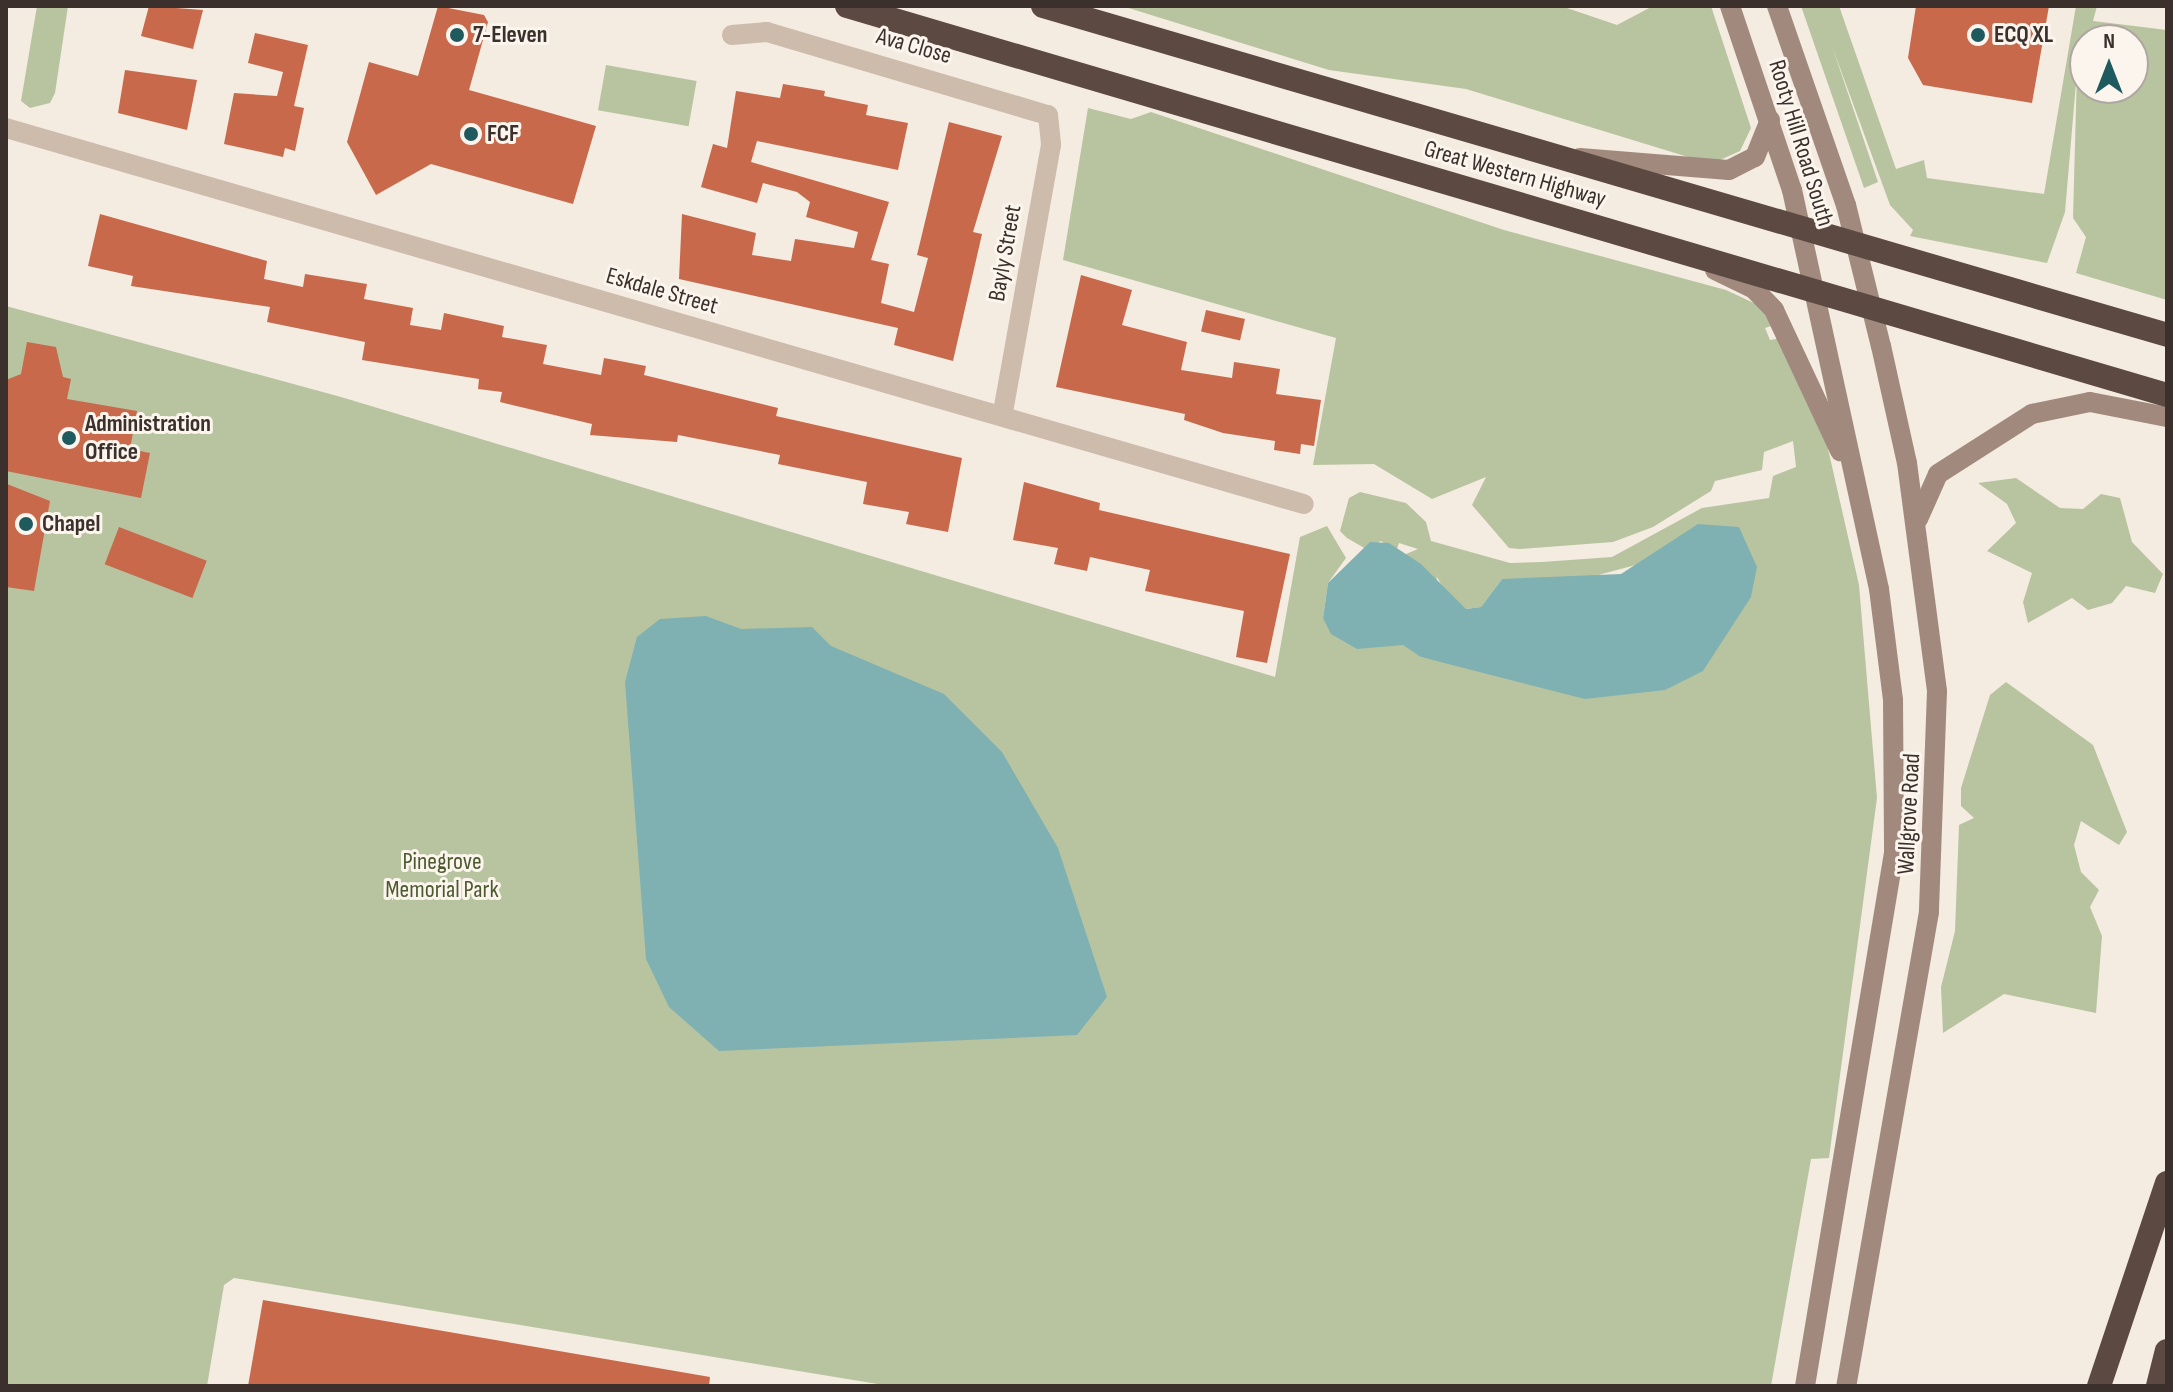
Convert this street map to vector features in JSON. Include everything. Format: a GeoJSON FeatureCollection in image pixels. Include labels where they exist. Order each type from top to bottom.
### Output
{"type":"FeatureCollection","features":[{"type":"Feature","properties":{"kind":"highway","name":"Great Western Highway"},"geometry":{"type":"LineString","coordinates":[[847,6],[1667,248],[1817,297],[2167,395]]}},
{"type":"Feature","properties":{"kind":"highway","name":"Great Western Highway"},"geometry":{"type":"LineString","coordinates":[[1043,6],[2167,335]]}},
{"type":"Feature","properties":{"kind":"highway"},"geometry":{"type":"LineString","coordinates":[[2104,319],[2167,316]]}},
{"type":"Feature","properties":{"kind":"highway"},"geometry":{"type":"LineString","coordinates":[[2099,1386],[2167,1183]]}},
{"type":"Feature","properties":{"kind":"highway"},"geometry":{"type":"LineString","coordinates":[[2158,1386],[2167,1351]]}},
{"type":"Feature","properties":{"kind":"main road","name":"Rooty Hill Road South"},"geometry":{"type":"LineString","coordinates":[[1730,6],[1770,120],[1817,297]]}},
{"type":"Feature","properties":{"kind":"main road","name":"Rooty Hill Road South"},"geometry":{"type":"LineString","coordinates":[[1777,6],[1856,245]]}},
{"type":"Feature","properties":{"kind":"main road"},"geometry":{"type":"LineString","coordinates":[[1566,158],[1729,170],[1755,157],[1770,120]]}},
{"type":"Feature","properties":{"kind":"main road","name":"Wallgrove Road"},"geometry":{"type":"LineString","coordinates":[[1846,1386],[1935,853],[1937,691],[1917,525],[1856,245]]}},
{"type":"Feature","properties":{"kind":"main road"},"geometry":{"type":"LineString","coordinates":[[1667,248],[1766,300],[1857,487]]}},
{"type":"Feature","properties":{"kind":"main road","name":"Wallgrove Road"},"geometry":{"type":"LineString","coordinates":[[1805,1386],[1894,853],[1893,700],[1857,487],[1817,297]]}},
{"type":"Feature","properties":{"kind":"main road"},"geometry":{"type":"LineString","coordinates":[[1917,525],[1938,474],[2032,414],[2090,402],[2167,417]]}},
{"type":"Feature","properties":{"kind":"street","name":"Ava Close"},"geometry":{"type":"LineString","coordinates":[[732,35],[767,32],[1034,108]]}},
{"type":"Feature","properties":{"kind":"street","name":"Bayly Street"},"geometry":{"type":"LineString","coordinates":[[1002,416],[1053,125],[1034,108]]}},
{"type":"Feature","properties":{"kind":"street","name":"Eskdale Street"},"geometry":{"type":"LineString","coordinates":[[6,128],[1304,504]]}},
{"type":"Feature","properties":{"kind":"green space"},"geometry":{"type":"Polygon","coordinates":[[[37,6],[68,6],[55,93],[50,103],[30,108],[21,101],[37,6]]]}},
{"type":"Feature","properties":{"kind":"green space"},"geometry":{"type":"Polygon","coordinates":[[[1122,6],[1561,6],[1617,25],[1653,6],[1711,6],[1751,128],[1740,151],[1711,164],[1466,89],[1329,70],[1122,6]]]}},
{"type":"Feature","properties":{"kind":"green space"},"geometry":{"type":"Polygon","coordinates":[[[1801,6],[1839,6],[1896,169],[1924,160],[1927,178],[2044,194],[2069,47],[2069,104],[2074,104],[2065,212],[2047,263],[1910,236],[1913,230],[1890,205],[1832,46],[1878,182],[1864,188],[1801,6]]]}},
{"type":"Feature","properties":{"kind":"green space"},"geometry":{"type":"Polygon","coordinates":[[[2076,6],[2097,6],[2093,21],[2118,24],[2073,24],[2076,6]]]}},
{"type":"Feature","properties":{"kind":"green space"},"geometry":{"type":"Polygon","coordinates":[[[2149,28],[2167,30],[2167,300],[2076,273],[2086,237],[2073,218],[2076,104],[2149,104],[2149,28]]]}},
{"type":"Feature","properties":{"kind":"green space"},"geometry":{"type":"Polygon","coordinates":[[[606,65],[697,81],[689,126],[598,110],[606,65]]]}},
{"type":"Feature","properties":{"kind":"green space","name":"Pinegrove Memorial Park"},"geometry":{"type":"Polygon","coordinates":[[[1088,108],[1131,119],[1151,112],[1504,230],[1726,290],[1756,304],[1774,325],[1765,328],[1770,340],[1781,338],[1826,440],[1859,585],[1877,798],[1829,1158],[1811,1159],[1771,1386],[890,1386],[234,1278],[224,1285],[207,1386],[6,1386],[6,306],[341,397],[1275,677],[1300,537],[1327,526],[1346,558],[1328,583],[1323,618],[1394,559],[1418,549],[1399,543],[1396,552],[1381,541],[1366,549],[1347,538],[1340,531],[1349,498],[1360,492],[1406,503],[1426,522],[1431,541],[1510,563],[1542,562],[1612,557],[1702,508],[1769,498],[1773,476],[1796,467],[1793,441],[1764,452],[1762,470],[1715,481],[1711,491],[1653,527],[1613,542],[1509,548],[1472,505],[1486,477],[1432,499],[1374,464],[1313,465],[1336,338],[1063,260],[1088,108]],[[1643,563],[1587,578],[1502,579],[1481,607],[1466,609],[1450,600],[1437,577],[1421,657],[1516,678],[1643,563]]]}},
{"type":"Feature","properties":{"kind":"green space"},"geometry":{"type":"Polygon","coordinates":[[[2016,478],[2060,508],[2083,509],[2101,494],[2120,498],[2132,542],[2163,574],[2155,593],[2126,586],[2112,603],[2088,610],[2072,598],[2028,623],[2023,602],[2032,573],[1987,551],[2016,523],[2007,504],[1978,483],[2016,478]]]}},
{"type":"Feature","properties":{"kind":"green space"},"geometry":{"type":"Polygon","coordinates":[[[2006,682],[2093,745],[2127,832],[2119,845],[2081,821],[2074,845],[2081,872],[2099,890],[2090,907],[2102,936],[2096,1013],[2004,994],[1943,1033],[1941,987],[1955,931],[1959,825],[1974,818],[1961,806],[1961,788],[1990,695],[2006,682]]]}},
{"type":"Feature","properties":{"kind":"water"},"geometry":{"type":"Polygon","coordinates":[[[1698,524],[1739,527],[1757,567],[1751,597],[1703,671],[1665,690],[1585,699],[1421,657],[1403,645],[1357,649],[1331,634],[1323,618],[1328,583],[1370,542],[1389,543],[1421,564],[1466,609],[1481,607],[1502,579],[1621,574],[1698,524]]]}},
{"type":"Feature","properties":{"kind":"water"},"geometry":{"type":"Polygon","coordinates":[[[706,616],[741,629],[812,627],[831,646],[944,694],[1002,752],[1058,848],[1107,997],[1077,1035],[719,1051],[669,1007],[646,959],[625,682],[637,637],[660,619],[706,616]]]}},
{"type":"Feature","properties":{"kind":"building"},"geometry":{"type":"Polygon","coordinates":[[[149,6],[203,10],[193,49],[141,36],[149,6]]]}},
{"type":"Feature","properties":{"kind":"building","name":"FCF"},"geometry":{"type":"Polygon","coordinates":[[[438,6],[484,15],[488,22],[469,90],[596,126],[573,204],[431,164],[376,195],[347,142],[369,62],[418,76],[438,6]]]}},
{"type":"Feature","properties":{"kind":"building","name":"ECQ XL"},"geometry":{"type":"Polygon","coordinates":[[[1916,6],[2049,6],[2032,103],[1923,85],[1908,58],[1916,6]]]}},
{"type":"Feature","properties":{"kind":"building"},"geometry":{"type":"Polygon","coordinates":[[[255,33],[308,45],[294,106],[304,108],[295,151],[285,148],[283,157],[224,144],[234,93],[277,96],[283,72],[248,63],[255,33]]]}},
{"type":"Feature","properties":{"kind":"building"},"geometry":{"type":"Polygon","coordinates":[[[125,70],[197,80],[187,130],[118,113],[125,70]]]}},
{"type":"Feature","properties":{"kind":"building"},"geometry":{"type":"Polygon","coordinates":[[[783,84],[825,91],[824,96],[868,105],[866,115],[908,123],[898,170],[757,141],[751,162],[889,202],[871,260],[889,264],[881,303],[914,312],[928,258],[917,255],[949,122],[1002,136],[973,232],[982,234],[953,361],[894,345],[898,328],[679,279],[682,214],[756,233],[752,255],[791,261],[795,239],[854,248],[858,232],[806,217],[810,202],[797,192],[763,183],[757,203],[701,187],[713,144],[727,148],[736,91],[780,98],[783,84]]]}},
{"type":"Feature","properties":{"kind":"building"},"geometry":{"type":"Polygon","coordinates":[[[100,214],[267,261],[264,279],[303,287],[305,274],[367,284],[364,299],[413,308],[410,325],[441,330],[444,313],[504,326],[502,337],[547,345],[543,364],[601,375],[604,358],[646,366],[644,375],[778,408],[776,416],[962,458],[948,532],[906,524],[909,512],[863,504],[867,482],[778,464],[780,455],[678,435],[677,442],[590,435],[592,424],[500,402],[502,392],[478,389],[479,379],[362,360],[365,342],[267,322],[270,307],[131,286],[133,276],[88,266],[100,214]]]}},
{"type":"Feature","properties":{"kind":"building"},"geometry":{"type":"Polygon","coordinates":[[[1081,275],[1132,290],[1122,325],[1187,342],[1181,370],[1232,378],[1234,362],[1280,369],[1276,394],[1321,400],[1314,446],[1301,444],[1300,454],[1274,450],[1275,441],[1223,433],[1184,420],[1185,414],[1056,387],[1081,275]]]}},
{"type":"Feature","properties":{"kind":"building"},"geometry":{"type":"Polygon","coordinates":[[[1206,310],[1245,319],[1240,340],[1201,331],[1206,310]]]}},
{"type":"Feature","properties":{"kind":"building","name":"Administration Office"},"geometry":{"type":"Polygon","coordinates":[[[27,342],[56,347],[63,377],[71,379],[67,399],[137,411],[130,449],[150,453],[141,498],[6,471],[6,380],[21,374],[27,342]]]}},
{"type":"Feature","properties":{"kind":"building"},"geometry":{"type":"Polygon","coordinates":[[[1024,482],[1100,503],[1099,510],[1290,554],[1267,663],[1236,657],[1244,611],[1145,591],[1150,570],[1090,557],[1087,571],[1054,564],[1058,548],[1013,540],[1024,482]]]}},
{"type":"Feature","properties":{"kind":"building"},"geometry":{"type":"Polygon","coordinates":[[[7,484],[50,501],[34,591],[6,587],[7,484]]]}},
{"type":"Feature","properties":{"kind":"building"},"geometry":{"type":"Polygon","coordinates":[[[119,527],[207,561],[192,598],[105,564],[119,527]]]}},
{"type":"Feature","properties":{"kind":"building"},"geometry":{"type":"Polygon","coordinates":[[[263,1300],[710,1377],[709,1386],[248,1386],[263,1300]]]}},
{"type":"Feature","properties":{"kind":"place","name":"7-Eleven"},"geometry":{"type":"Point","coordinates":[457,35]}},
{"type":"Feature","properties":{"kind":"place","name":"ECQ XL"},"geometry":{"type":"Point","coordinates":[1978,35]}},
{"type":"Feature","properties":{"kind":"place","name":"FCF"},"geometry":{"type":"Point","coordinates":[471,134]}},
{"type":"Feature","properties":{"kind":"place","name":"Administration Office"},"geometry":{"type":"Point","coordinates":[69,438]}},
{"type":"Feature","properties":{"kind":"place","name":"Chapel"},"geometry":{"type":"Point","coordinates":[26,524]}}]}
